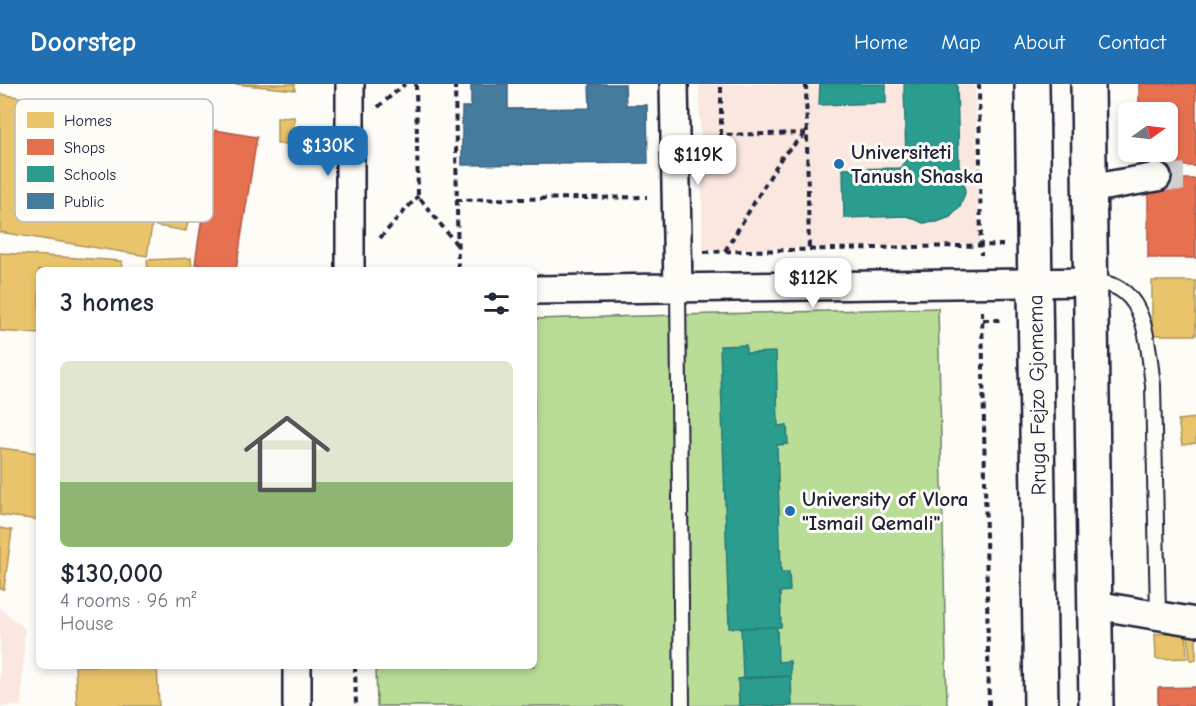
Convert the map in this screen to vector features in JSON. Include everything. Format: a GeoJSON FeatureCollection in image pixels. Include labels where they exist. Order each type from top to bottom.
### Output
{"type":"FeatureCollection","features":[{"type":"Feature","properties":{"kind":"main road","name":"Rruga Fejzo Gjomema"},"geometry":{"type":"LineString","coordinates":[[1032,84],[1041,706]]}},
{"type":"Feature","properties":{"kind":"main road"},"geometry":{"type":"LineString","coordinates":[[1088,84],[1096,706]]}},
{"type":"Feature","properties":{"kind":"street"},"geometry":{"type":"LineString","coordinates":[[350,84],[350,267]]}},
{"type":"Feature","properties":{"kind":"street"},"geometry":{"type":"LineString","coordinates":[[674,84],[676,196],[688,288]]}},
{"type":"Feature","properties":{"kind":"street"},"geometry":{"type":"LineString","coordinates":[[1089,189],[1157,177]]}},
{"type":"Feature","properties":{"kind":"street"},"geometry":{"type":"LineString","coordinates":[[537,290],[1091,282]]}},
{"type":"Feature","properties":{"kind":"street"},"geometry":{"type":"LineString","coordinates":[[1095,605],[1196,622]]}},
{"type":"Feature","properties":{"kind":"street"},"geometry":{"type":"LineString","coordinates":[[297,669],[297,706]]}},
{"type":"Feature","properties":{"kind":"lane"},"geometry":{"type":"LineString","coordinates":[[1091,282],[1108,282],[1123,289],[1134,300],[1149,354],[1153,385],[1158,614]]}},
{"type":"Feature","properties":{"kind":"lane"},"geometry":{"type":"LineString","coordinates":[[682,706],[688,288]]}},
{"type":"Feature","properties":{"kind":"path"},"geometry":{"type":"LineString","coordinates":[[416,84],[418,196],[457,246]]}},
{"type":"Feature","properties":{"kind":"path"},"geometry":{"type":"LineString","coordinates":[[455,84],[458,267]]}},
{"type":"Feature","properties":{"kind":"path"},"geometry":{"type":"LineString","coordinates":[[702,162],[721,135],[721,84]]}},
{"type":"Feature","properties":{"kind":"path"},"geometry":{"type":"LineString","coordinates":[[806,84],[810,286]]}},
{"type":"Feature","properties":{"kind":"path"},"geometry":{"type":"LineString","coordinates":[[980,84],[989,706]]}},
{"type":"Feature","properties":{"kind":"path"},"geometry":{"type":"LineString","coordinates":[[721,135],[806,133]]}},
{"type":"Feature","properties":{"kind":"path"},"geometry":{"type":"LineString","coordinates":[[688,288],[724,251],[783,155],[806,133]]}},
{"type":"Feature","properties":{"kind":"path"},"geometry":{"type":"LineString","coordinates":[[373,245],[418,196]]}},
{"type":"Feature","properties":{"kind":"path"},"geometry":{"type":"LineString","coordinates":[[456,200],[676,196]]}},
{"type":"Feature","properties":{"kind":"path"},"geometry":{"type":"LineString","coordinates":[[688,288],[698,252],[1034,245]]}},
{"type":"Feature","properties":{"kind":"path"},"geometry":{"type":"LineString","coordinates":[[356,669],[356,706]]}},
{"type":"Feature","properties":{"kind":"shaded area","name":"Universiteti Tanush Shaska"},"geometry":{"type":"Polygon","coordinates":[[[699,84],[975,84],[979,244],[703,250],[699,84]]]}},
{"type":"Feature","properties":{"kind":"shaded area"},"geometry":{"type":"Polygon","coordinates":[[[0,608],[25,629],[21,706],[0,706],[0,608]]]}},
{"type":"Feature","properties":{"kind":"green space","name":"University of Vlora \"Ismail Qemali\""},"geometry":{"type":"Polygon","coordinates":[[[938,308],[947,706],[377,706],[376,669],[537,669],[537,319],[938,308]]]}},
{"type":"Feature","properties":{"kind":"building: Homes"},"geometry":{"type":"Polygon","coordinates":[[[234,84],[295,84],[295,90],[234,84]]]}},
{"type":"Feature","properties":{"kind":"building: Homes"},"geometry":{"type":"Polygon","coordinates":[[[0,94],[30,99],[15,99],[15,222],[153,222],[147,256],[0,232],[0,94]]]}},
{"type":"Feature","properties":{"kind":"building: Homes"},"geometry":{"type":"Polygon","coordinates":[[[294,117],[294,144],[277,144],[277,118],[294,117]]]}},
{"type":"Feature","properties":{"kind":"building: Homes"},"geometry":{"type":"Polygon","coordinates":[[[157,222],[188,222],[186,231],[156,226],[157,222]]]}},
{"type":"Feature","properties":{"kind":"building: Homes"},"geometry":{"type":"Polygon","coordinates":[[[0,253],[122,261],[121,267],[36,267],[36,334],[0,331],[0,253]]]}},
{"type":"Feature","properties":{"kind":"building: Homes"},"geometry":{"type":"Polygon","coordinates":[[[191,258],[192,267],[148,267],[147,260],[191,258]]]}},
{"type":"Feature","properties":{"kind":"building: Homes"},"geometry":{"type":"Polygon","coordinates":[[[1152,281],[1196,281],[1196,335],[1152,335],[1152,281]]]}},
{"type":"Feature","properties":{"kind":"building: Homes"},"geometry":{"type":"Polygon","coordinates":[[[1196,418],[1196,443],[1182,445],[1178,420],[1196,418]]]}},
{"type":"Feature","properties":{"kind":"building: Homes"},"geometry":{"type":"Polygon","coordinates":[[[0,448],[36,453],[36,520],[0,515],[0,448]]]}},
{"type":"Feature","properties":{"kind":"building: Homes"},"geometry":{"type":"Polygon","coordinates":[[[0,528],[12,530],[4,589],[0,589],[0,528]]]}},
{"type":"Feature","properties":{"kind":"building: Homes"},"geometry":{"type":"Polygon","coordinates":[[[1186,632],[1187,658],[1156,659],[1155,634],[1186,632]]]}},
{"type":"Feature","properties":{"kind":"building: Homes"},"geometry":{"type":"Polygon","coordinates":[[[1196,635],[1196,660],[1190,660],[1188,636],[1196,635]]]}},
{"type":"Feature","properties":{"kind":"building: Homes"},"geometry":{"type":"Polygon","coordinates":[[[75,669],[157,669],[159,706],[77,706],[75,669]]]}},
{"type":"Feature","properties":{"kind":"building: Shops"},"geometry":{"type":"Polygon","coordinates":[[[1139,84],[1196,84],[1196,166],[1165,166],[1165,162],[1178,162],[1178,102],[1139,102],[1139,84]]]}},
{"type":"Feature","properties":{"kind":"building: Shops"},"geometry":{"type":"Polygon","coordinates":[[[215,130],[257,137],[236,267],[195,264],[201,222],[213,222],[215,130]]]}},
{"type":"Feature","properties":{"kind":"building: Shops"},"geometry":{"type":"Polygon","coordinates":[[[1148,179],[1196,179],[1196,258],[1148,258],[1148,179]]]}},
{"type":"Feature","properties":{"kind":"building: Shops"},"geometry":{"type":"Polygon","coordinates":[[[1196,687],[1196,706],[1158,706],[1158,688],[1196,687]]]}},
{"type":"Feature","properties":{"kind":"building: Schools"},"geometry":{"type":"Polygon","coordinates":[[[820,84],[886,84],[886,103],[819,105],[820,84]]]}},
{"type":"Feature","properties":{"kind":"building: Schools"},"geometry":{"type":"Polygon","coordinates":[[[904,84],[957,84],[959,166],[964,180],[965,193],[960,207],[950,217],[937,222],[923,223],[908,216],[844,218],[843,169],[900,168],[906,160],[904,84]]]}},
{"type":"Feature","properties":{"kind":"building: Schools"},"geometry":{"type":"Polygon","coordinates":[[[746,345],[746,353],[776,352],[778,426],[787,425],[788,444],[777,445],[781,572],[789,572],[790,591],[780,592],[781,627],[729,628],[720,346],[746,345]]]}},
{"type":"Feature","properties":{"kind":"building: Schools"},"geometry":{"type":"Polygon","coordinates":[[[777,627],[778,662],[790,661],[791,676],[743,678],[741,628],[777,627]]]}},
{"type":"Feature","properties":{"kind":"building: Schools"},"geometry":{"type":"Polygon","coordinates":[[[791,676],[792,706],[739,706],[738,679],[791,676]]]}},
{"type":"Feature","properties":{"kind":"building: Public"},"geometry":{"type":"Polygon","coordinates":[[[471,84],[508,84],[508,109],[590,108],[589,84],[625,84],[626,105],[647,105],[648,163],[462,165],[462,107],[471,107],[471,84]]]}},
{"type":"Feature","properties":{"kind":"tunnel"},"geometry":{"type":"LineString","coordinates":[[1157,177],[1196,177]]}},
{"type":"Feature","properties":{"kind":"place","name":"Universiteti Tanush Shaska"},"geometry":{"type":"Point","coordinates":[839,164]}},
{"type":"Feature","properties":{"kind":"place","name":"University of Vlora \"Ismail Qemali\""},"geometry":{"type":"Point","coordinates":[790,511]}}]}
